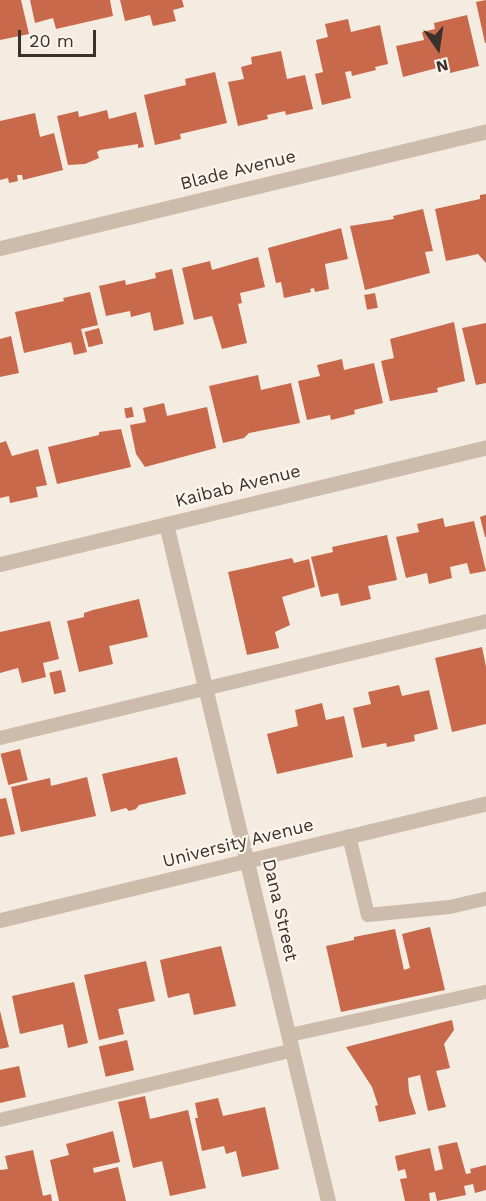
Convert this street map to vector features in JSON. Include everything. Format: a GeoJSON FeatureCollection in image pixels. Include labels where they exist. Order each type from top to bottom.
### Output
{"type":"FeatureCollection","features":[{"type":"Feature","properties":{"kind":"street","name":"Blade Avenue"},"geometry":{"type":"LineString","coordinates":[[0,248],[486,131]]}},
{"type":"Feature","properties":{"kind":"street","name":"Kaibab Avenue"},"geometry":{"type":"LineString","coordinates":[[0,564],[486,447]]}},
{"type":"Feature","properties":{"kind":"street","name":"Dana Street"},"geometry":{"type":"LineString","coordinates":[[166,524],[249,860],[328,1201]]}},
{"type":"Feature","properties":{"kind":"street","name":"University Avenue"},"geometry":{"type":"LineString","coordinates":[[0,920],[486,803]]}},
{"type":"Feature","properties":{"kind":"lane"},"geometry":{"type":"LineString","coordinates":[[0,738],[486,621]]}},
{"type":"Feature","properties":{"kind":"lane"},"geometry":{"type":"LineString","coordinates":[[349,836],[368,915],[450,907],[486,899]]}},
{"type":"Feature","properties":{"kind":"lane"},"geometry":{"type":"LineString","coordinates":[[0,1120],[486,992]]}},
{"type":"Feature","properties":{"kind":"building"},"geometry":{"type":"Polygon","coordinates":[[[0,0],[21,0],[29,34],[0,40],[0,0]]]}},
{"type":"Feature","properties":{"kind":"building"},"geometry":{"type":"Polygon","coordinates":[[[30,0],[110,0],[113,16],[56,29],[53,18],[35,23],[30,0]]]}},
{"type":"Feature","properties":{"kind":"building"},"geometry":{"type":"Polygon","coordinates":[[[120,0],[182,0],[184,7],[173,10],[176,21],[153,26],[150,15],[125,21],[120,0]]]}},
{"type":"Feature","properties":{"kind":"building"},"geometry":{"type":"Polygon","coordinates":[[[486,0],[486,43],[485,43],[476,2],[486,0]]]}},
{"type":"Feature","properties":{"kind":"building"},"geometry":{"type":"Polygon","coordinates":[[[467,15],[479,66],[450,73],[448,65],[403,77],[396,46],[424,40],[422,32],[435,29],[434,23],[467,15]]]}},
{"type":"Feature","properties":{"kind":"building"},"geometry":{"type":"Polygon","coordinates":[[[348,19],[351,32],[380,25],[388,64],[375,67],[376,70],[352,76],[351,71],[345,72],[351,98],[322,105],[315,74],[323,72],[316,40],[328,37],[325,24],[348,19]]]}},
{"type":"Feature","properties":{"kind":"building"},"geometry":{"type":"Polygon","coordinates":[[[281,51],[287,79],[305,75],[313,109],[286,115],[285,111],[267,115],[268,119],[238,126],[228,82],[244,79],[241,67],[252,64],[251,57],[281,51]]]}},
{"type":"Feature","properties":{"kind":"building"},"geometry":{"type":"Polygon","coordinates":[[[215,72],[227,123],[180,134],[181,139],[155,145],[144,95],[186,85],[185,79],[215,72]]]}},
{"type":"Feature","properties":{"kind":"building"},"geometry":{"type":"Polygon","coordinates":[[[107,110],[109,119],[136,112],[144,147],[138,148],[138,144],[100,150],[97,152],[99,158],[85,164],[68,165],[57,116],[78,111],[79,117],[107,110]]]}},
{"type":"Feature","properties":{"kind":"building"},"geometry":{"type":"Polygon","coordinates":[[[35,113],[40,137],[54,133],[63,170],[23,180],[22,175],[17,175],[18,181],[9,183],[8,178],[0,180],[0,121],[35,113]]]}},
{"type":"Feature","properties":{"kind":"building"},"geometry":{"type":"Polygon","coordinates":[[[486,194],[486,263],[478,254],[446,261],[435,209],[480,199],[480,195],[486,194]]]}},
{"type":"Feature","properties":{"kind":"building"},"geometry":{"type":"Polygon","coordinates":[[[423,209],[433,251],[425,252],[430,273],[365,290],[350,226],[394,219],[393,216],[423,209]]]}},
{"type":"Feature","properties":{"kind":"building"},"geometry":{"type":"Polygon","coordinates":[[[341,228],[348,259],[325,264],[329,289],[315,292],[314,288],[310,289],[311,292],[284,298],[281,282],[276,283],[268,248],[341,228]]]}},
{"type":"Feature","properties":{"kind":"building"},"geometry":{"type":"Polygon","coordinates":[[[258,257],[265,287],[240,293],[242,303],[238,304],[247,343],[222,349],[212,316],[194,320],[182,268],[210,261],[212,270],[258,257]]]}},
{"type":"Feature","properties":{"kind":"building"},"geometry":{"type":"Polygon","coordinates":[[[172,269],[184,324],[154,331],[150,312],[131,317],[130,311],[106,316],[99,286],[125,280],[126,285],[156,278],[155,273],[172,269]]]}},
{"type":"Feature","properties":{"kind":"building"},"geometry":{"type":"Polygon","coordinates":[[[90,292],[98,325],[81,329],[87,352],[74,355],[71,342],[24,353],[15,312],[64,301],[63,298],[90,292]]]}},
{"type":"Feature","properties":{"kind":"building"},"geometry":{"type":"Polygon","coordinates":[[[375,293],[378,308],[367,310],[364,295],[375,293]]]}},
{"type":"Feature","properties":{"kind":"building"},"geometry":{"type":"Polygon","coordinates":[[[454,322],[465,381],[437,388],[438,392],[390,401],[381,361],[394,358],[390,339],[454,322]]]}},
{"type":"Feature","properties":{"kind":"building"},"geometry":{"type":"Polygon","coordinates":[[[486,323],[486,383],[476,385],[462,328],[486,323]]]}},
{"type":"Feature","properties":{"kind":"building"},"geometry":{"type":"Polygon","coordinates":[[[99,328],[103,343],[89,347],[85,332],[99,328]]]}},
{"type":"Feature","properties":{"kind":"building"},"geometry":{"type":"Polygon","coordinates":[[[11,336],[19,373],[0,377],[0,339],[11,336]]]}},
{"type":"Feature","properties":{"kind":"building"},"geometry":{"type":"Polygon","coordinates":[[[342,359],[344,370],[374,363],[383,403],[354,410],[355,414],[331,420],[330,415],[307,420],[298,381],[320,376],[317,365],[342,359]]]}},
{"type":"Feature","properties":{"kind":"building"},"geometry":{"type":"Polygon","coordinates":[[[258,375],[261,390],[291,383],[300,423],[249,433],[244,438],[223,443],[209,386],[258,375]]]}},
{"type":"Feature","properties":{"kind":"building"},"geometry":{"type":"Polygon","coordinates":[[[164,403],[167,416],[207,407],[216,448],[145,467],[136,454],[130,425],[146,422],[143,408],[164,403]]]}},
{"type":"Feature","properties":{"kind":"building"},"geometry":{"type":"Polygon","coordinates":[[[132,407],[134,417],[126,418],[124,409],[132,407]]]}},
{"type":"Feature","properties":{"kind":"building"},"geometry":{"type":"Polygon","coordinates":[[[121,429],[131,467],[57,484],[48,447],[99,435],[99,432],[121,429]]]}},
{"type":"Feature","properties":{"kind":"building"},"geometry":{"type":"Polygon","coordinates":[[[6,441],[12,456],[38,449],[47,485],[36,487],[38,497],[10,503],[9,496],[0,498],[0,443],[6,441]]]}},
{"type":"Feature","properties":{"kind":"building"},"geometry":{"type":"Polygon","coordinates":[[[486,515],[486,537],[485,537],[480,517],[486,515]]]}},
{"type":"Feature","properties":{"kind":"building"},"geometry":{"type":"Polygon","coordinates":[[[443,518],[445,527],[474,521],[486,571],[470,574],[467,563],[450,567],[452,578],[429,584],[427,573],[406,578],[396,537],[419,532],[417,524],[443,518]]]}},
{"type":"Feature","properties":{"kind":"building"},"geometry":{"type":"Polygon","coordinates":[[[387,535],[397,580],[368,586],[371,599],[341,606],[338,593],[321,597],[311,557],[333,552],[332,547],[387,535]]]}},
{"type":"Feature","properties":{"kind":"building"},"geometry":{"type":"Polygon","coordinates":[[[292,558],[294,563],[309,559],[315,587],[282,597],[290,625],[275,632],[279,648],[247,655],[228,572],[292,558]]]}},
{"type":"Feature","properties":{"kind":"building"},"geometry":{"type":"Polygon","coordinates":[[[139,599],[148,637],[109,646],[113,664],[79,672],[67,621],[84,617],[84,613],[93,610],[139,599]]]}},
{"type":"Feature","properties":{"kind":"building"},"geometry":{"type":"Polygon","coordinates":[[[50,621],[59,659],[43,663],[46,677],[22,683],[18,668],[0,673],[0,632],[50,621]]]}},
{"type":"Feature","properties":{"kind":"building"},"geometry":{"type":"Polygon","coordinates":[[[482,647],[486,667],[486,724],[452,732],[435,658],[482,647]]]}},
{"type":"Feature","properties":{"kind":"building"},"geometry":{"type":"Polygon","coordinates":[[[61,670],[66,691],[54,694],[49,673],[61,670]]]}},
{"type":"Feature","properties":{"kind":"building"},"geometry":{"type":"Polygon","coordinates":[[[399,685],[402,696],[429,690],[438,729],[414,735],[415,741],[387,747],[386,743],[362,748],[353,708],[371,704],[368,692],[399,685]]]}},
{"type":"Feature","properties":{"kind":"building"},"geometry":{"type":"Polygon","coordinates":[[[322,703],[326,720],[344,716],[353,757],[277,774],[267,734],[298,726],[295,710],[322,703]]]}},
{"type":"Feature","properties":{"kind":"building"},"geometry":{"type":"Polygon","coordinates":[[[20,749],[28,780],[8,785],[1,754],[20,749]]]}},
{"type":"Feature","properties":{"kind":"building"},"geometry":{"type":"Polygon","coordinates":[[[177,757],[186,794],[139,805],[136,809],[129,811],[126,808],[111,812],[102,774],[177,757]]]}},
{"type":"Feature","properties":{"kind":"building"},"geometry":{"type":"Polygon","coordinates":[[[87,777],[96,816],[21,832],[11,787],[50,778],[51,786],[87,777]]]}},
{"type":"Feature","properties":{"kind":"building"},"geometry":{"type":"Polygon","coordinates":[[[6,798],[15,834],[0,837],[0,799],[6,798]]]}},
{"type":"Feature","properties":{"kind":"building"},"geometry":{"type":"Polygon","coordinates":[[[430,927],[445,990],[341,1012],[326,946],[354,940],[354,937],[395,929],[404,970],[410,968],[402,934],[430,927]]]}},
{"type":"Feature","properties":{"kind":"building"},"geometry":{"type":"Polygon","coordinates":[[[221,946],[236,1006],[194,1015],[189,993],[168,998],[160,960],[221,946]]]}},
{"type":"Feature","properties":{"kind":"building"},"geometry":{"type":"Polygon","coordinates":[[[146,961],[155,1001],[118,1009],[124,1034],[99,1040],[84,975],[146,961]]]}},
{"type":"Feature","properties":{"kind":"building"},"geometry":{"type":"Polygon","coordinates":[[[74,982],[88,1043],[68,1048],[63,1024],[20,1034],[12,996],[74,982]]]}},
{"type":"Feature","properties":{"kind":"building"},"geometry":{"type":"Polygon","coordinates":[[[0,1011],[9,1047],[0,1049],[0,1011]]]}},
{"type":"Feature","properties":{"kind":"building"},"geometry":{"type":"Polygon","coordinates":[[[452,1020],[454,1030],[444,1044],[450,1068],[436,1071],[446,1107],[428,1111],[420,1075],[408,1078],[409,1092],[416,1114],[379,1122],[375,1106],[378,1105],[372,1087],[346,1047],[452,1020]]]}},
{"type":"Feature","properties":{"kind":"building"},"geometry":{"type":"Polygon","coordinates":[[[127,1040],[134,1070],[106,1077],[99,1047],[127,1040]]]}},
{"type":"Feature","properties":{"kind":"building"},"geometry":{"type":"Polygon","coordinates":[[[19,1066],[26,1097],[0,1103],[0,1070],[19,1066]]]}},
{"type":"Feature","properties":{"kind":"building"},"geometry":{"type":"Polygon","coordinates":[[[145,1096],[150,1119],[188,1110],[206,1188],[170,1196],[162,1161],[133,1168],[118,1102],[145,1096]]]}},
{"type":"Feature","properties":{"kind":"building"},"geometry":{"type":"Polygon","coordinates":[[[218,1098],[223,1116],[265,1107],[279,1169],[242,1177],[236,1151],[226,1154],[224,1146],[202,1151],[195,1118],[198,1118],[195,1103],[218,1098]]]}},
{"type":"Feature","properties":{"kind":"building"},"geometry":{"type":"Polygon","coordinates":[[[113,1131],[120,1162],[93,1168],[94,1173],[118,1167],[126,1201],[59,1201],[50,1160],[69,1155],[66,1144],[113,1131]]]}},
{"type":"Feature","properties":{"kind":"building"},"geometry":{"type":"Polygon","coordinates":[[[457,1142],[466,1174],[471,1173],[470,1169],[486,1165],[486,1190],[475,1193],[473,1184],[464,1186],[466,1195],[437,1201],[435,1192],[429,1193],[430,1201],[405,1201],[400,1179],[407,1178],[405,1169],[398,1171],[395,1156],[430,1148],[435,1171],[443,1169],[438,1146],[457,1142]]]}},
{"type":"Feature","properties":{"kind":"building"},"geometry":{"type":"Polygon","coordinates":[[[33,1150],[43,1196],[51,1194],[52,1201],[0,1201],[0,1170],[8,1169],[5,1156],[33,1150]]]}}]}
